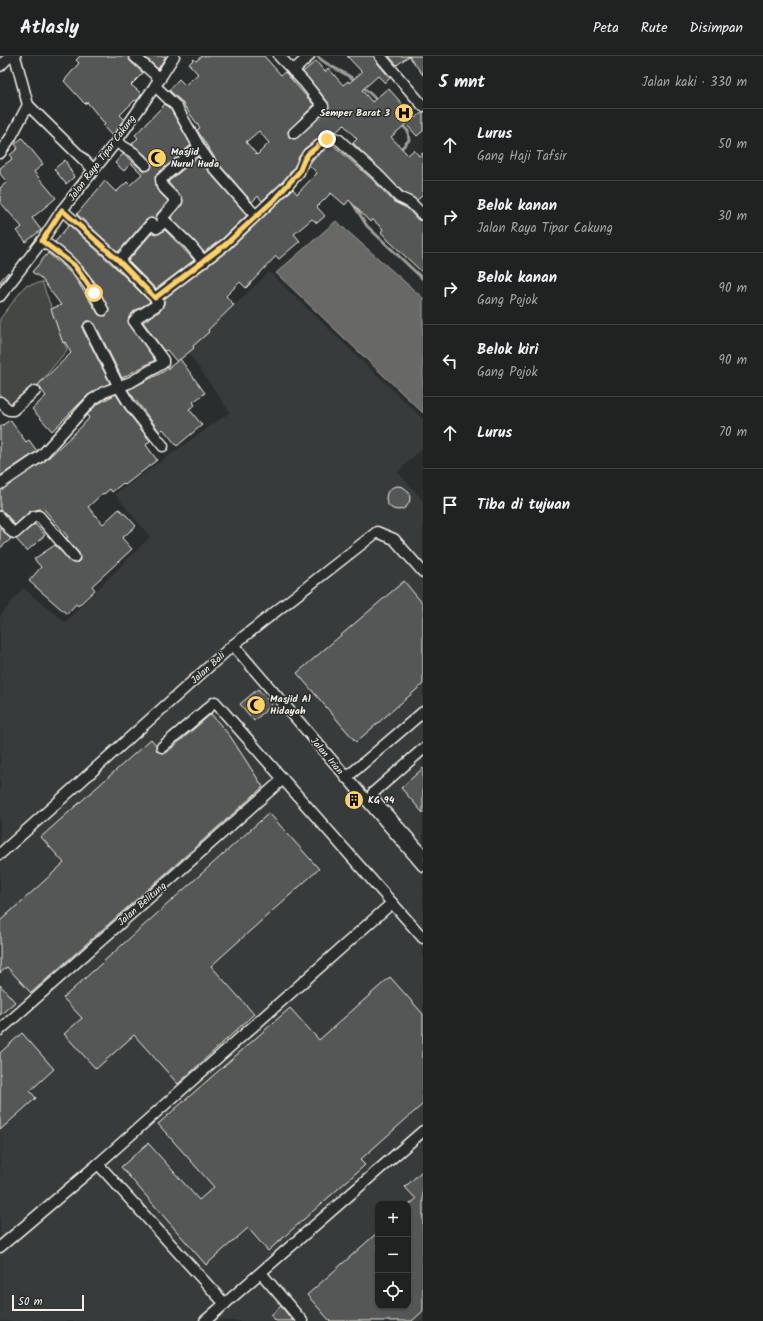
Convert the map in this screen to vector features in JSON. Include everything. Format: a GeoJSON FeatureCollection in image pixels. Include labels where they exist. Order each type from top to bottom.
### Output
{"type":"FeatureCollection","features":[{"type":"Feature","properties":{"kind":"street"},"geometry":{"type":"LineString","coordinates":[[0,66],[10,56]]}},
{"type":"Feature","properties":{"kind":"street"},"geometry":{"type":"LineString","coordinates":[[15,56],[28,105],[93,169]]}},
{"type":"Feature","properties":{"kind":"street"},"geometry":{"type":"LineString","coordinates":[[134,56],[176,106],[199,147],[224,181],[255,216]]}},
{"type":"Feature","properties":{"kind":"street","name":"Jalan Raya Tipar Cakung"},"geometry":{"type":"LineString","coordinates":[[0,296],[42,241],[62,210],[93,169],[116,142],[158,83],[174,56]]}},
{"type":"Feature","properties":{"kind":"street"},"geometry":{"type":"LineString","coordinates":[[279,56],[323,106],[294,133]]}},
{"type":"Feature","properties":{"kind":"street"},"geometry":{"type":"LineString","coordinates":[[293,71],[309,56]]}},
{"type":"Feature","properties":{"kind":"street"},"geometry":{"type":"LineString","coordinates":[[380,56],[423,106]]}},
{"type":"Feature","properties":{"kind":"street"},"geometry":{"type":"LineString","coordinates":[[0,153],[11,137],[28,105]]}},
{"type":"Feature","properties":{"kind":"street"},"geometry":{"type":"LineString","coordinates":[[155,298],[226,244],[274,200],[288,185],[299,172],[308,154],[331,137],[338,139],[399,197],[411,203],[423,215]]}},
{"type":"Feature","properties":{"kind":"street"},"geometry":{"type":"LineString","coordinates":[[116,142],[134,153],[146,165]]}},
{"type":"Feature","properties":{"kind":"street"},"geometry":{"type":"LineString","coordinates":[[199,147],[161,179],[162,186],[177,202],[163,216],[162,220],[190,245],[204,262]]}},
{"type":"Feature","properties":{"kind":"street"},"geometry":{"type":"LineString","coordinates":[[0,484],[41,456],[92,400],[104,392],[131,382],[163,364],[163,360],[134,321],[136,318],[157,305],[158,302],[119,261],[62,210]]}},
{"type":"Feature","properties":{"kind":"street"},"geometry":{"type":"LineString","coordinates":[[119,261],[151,224],[157,228],[164,222]]}},
{"type":"Feature","properties":{"kind":"street"},"geometry":{"type":"LineString","coordinates":[[42,241],[74,265],[94,293],[103,310]]}},
{"type":"Feature","properties":{"kind":"street"},"geometry":{"type":"LineString","coordinates":[[89,327],[119,387],[130,405],[163,446]]}},
{"type":"Feature","properties":{"kind":"street"},"geometry":{"type":"LineString","coordinates":[[0,402],[4,407],[13,410],[35,391]]}},
{"type":"Feature","properties":{"kind":"street"},"geometry":{"type":"LineString","coordinates":[[0,517],[12,532],[15,533],[33,517],[39,516],[74,557]]}},
{"type":"Feature","properties":{"kind":"street","name":"Jalan Bali"},"geometry":{"type":"LineString","coordinates":[[0,854],[234,645],[377,532],[394,539],[423,572]]}},
{"type":"Feature","properties":{"kind":"street","name":"Jalan Irian"},"geometry":{"type":"LineString","coordinates":[[234,645],[346,778],[423,866]]}},
{"type":"Feature","properties":{"kind":"street"},"geometry":{"type":"LineString","coordinates":[[162,747],[215,702],[423,938]]}},
{"type":"Feature","properties":{"kind":"street"},"geometry":{"type":"LineString","coordinates":[[346,778],[423,712]]}},
{"type":"Feature","properties":{"kind":"street"},"geometry":{"type":"LineString","coordinates":[[423,749],[373,795],[373,798],[423,854]]}},
{"type":"Feature","properties":{"kind":"street","name":"Jalan Belitung"},"geometry":{"type":"LineString","coordinates":[[0,1030],[283,779]]}},
{"type":"Feature","properties":{"kind":"street"},"geometry":{"type":"LineString","coordinates":[[0,1247],[98,1164],[392,903]]}},
{"type":"Feature","properties":{"kind":"street"},"geometry":{"type":"LineString","coordinates":[[205,1321],[423,1131]]}},
{"type":"Feature","properties":{"kind":"street"},"geometry":{"type":"LineString","coordinates":[[98,1164],[225,1304]]}},
{"type":"Feature","properties":{"kind":"street"},"geometry":{"type":"LineString","coordinates":[[261,1273],[302,1321]]}},
{"type":"Feature","properties":{"kind":"shaded area"},"geometry":{"type":"Polygon","coordinates":[[[336,221],[423,298],[423,413],[276,273],[336,221]]]}},
{"type":"Feature","properties":{"kind":"shaded area"},"geometry":{"type":"Polygon","coordinates":[[[269,272],[423,419],[423,447],[398,472],[423,501],[423,1321],[0,1321],[0,616],[23,588],[65,622],[150,537],[115,494],[230,412],[187,351],[269,272]]]}},
{"type":"Feature","properties":{"kind":"shaded area"},"geometry":{"type":"Polygon","coordinates":[[[42,282],[67,350],[14,414],[0,395],[0,319],[25,286],[42,282]]]}},
{"type":"Feature","properties":{"kind":"building"},"geometry":{"type":"Polygon","coordinates":[[[80,56],[128,56],[130,61],[143,73],[131,85],[142,94],[137,101],[135,100],[120,115],[124,119],[112,136],[103,126],[105,124],[87,102],[85,104],[64,81],[79,63],[76,60],[80,56]]]}},
{"type":"Feature","properties":{"kind":"building"},"geometry":{"type":"Polygon","coordinates":[[[144,56],[166,56],[158,69],[144,56]]]}},
{"type":"Feature","properties":{"kind":"building"},"geometry":{"type":"Polygon","coordinates":[[[202,56],[264,56],[281,75],[285,72],[314,105],[288,131],[289,137],[295,139],[329,108],[328,102],[303,72],[316,61],[325,72],[328,68],[343,85],[348,81],[349,83],[362,72],[347,56],[374,56],[375,60],[390,78],[385,83],[378,76],[362,90],[372,102],[388,88],[415,118],[423,112],[423,131],[417,136],[406,124],[391,137],[408,155],[414,150],[419,156],[423,153],[423,195],[417,200],[403,192],[353,143],[357,139],[344,125],[336,132],[327,132],[304,149],[293,169],[283,181],[262,201],[258,196],[252,202],[218,163],[197,130],[200,128],[181,101],[169,90],[179,79],[185,85],[198,74],[189,64],[194,59],[196,61],[202,56]],[[259,131],[246,142],[257,155],[269,143],[259,131]]]}},
{"type":"Feature","properties":{"kind":"building"},"geometry":{"type":"Polygon","coordinates":[[[389,56],[409,56],[397,65],[389,56]]]}},
{"type":"Feature","properties":{"kind":"building"},"geometry":{"type":"Polygon","coordinates":[[[409,56],[423,56],[423,75],[409,56]]]}},
{"type":"Feature","properties":{"kind":"building"},"geometry":{"type":"Polygon","coordinates":[[[165,104],[171,110],[191,145],[155,176],[157,190],[168,201],[157,214],[156,219],[151,218],[146,220],[118,252],[77,214],[105,181],[116,192],[127,182],[130,185],[142,174],[131,163],[124,171],[115,163],[123,154],[144,171],[151,169],[151,160],[132,144],[138,138],[135,135],[165,104]]]}},
{"type":"Feature","properties":{"kind":"building"},"geometry":{"type":"Polygon","coordinates":[[[22,138],[43,164],[34,172],[56,198],[32,218],[41,230],[26,242],[17,231],[22,227],[0,202],[0,188],[7,182],[0,174],[0,168],[12,159],[10,155],[18,148],[15,144],[22,138]]]}},
{"type":"Feature","properties":{"kind":"building"},"geometry":{"type":"Polygon","coordinates":[[[332,144],[373,180],[394,202],[407,208],[418,220],[423,221],[423,273],[389,241],[381,232],[383,229],[372,219],[370,222],[349,200],[345,205],[331,193],[317,207],[325,216],[317,223],[312,219],[294,234],[300,241],[279,259],[276,256],[246,288],[240,282],[226,296],[234,305],[208,330],[209,332],[193,346],[194,348],[177,362],[167,350],[164,351],[143,322],[160,311],[164,304],[164,299],[230,249],[293,189],[297,194],[317,173],[309,165],[313,159],[332,144]]]}},
{"type":"Feature","properties":{"kind":"building"},"geometry":{"type":"Polygon","coordinates":[[[198,157],[208,171],[247,215],[222,239],[204,252],[171,218],[182,205],[183,200],[168,182],[198,157]]]}},
{"type":"Feature","properties":{"kind":"building"},"geometry":{"type":"Polygon","coordinates":[[[65,160],[74,177],[66,184],[54,169],[65,160]]]}},
{"type":"Feature","properties":{"kind":"building"},"geometry":{"type":"Polygon","coordinates":[[[69,225],[114,266],[150,302],[134,311],[129,317],[128,322],[155,360],[122,378],[95,324],[90,321],[86,321],[83,326],[83,330],[110,383],[88,395],[52,431],[32,409],[46,396],[38,385],[71,353],[65,342],[63,343],[51,309],[61,305],[41,278],[32,272],[48,253],[73,275],[99,315],[106,316],[109,311],[97,285],[83,267],[55,242],[69,225]]]}},
{"type":"Feature","properties":{"kind":"building"},"geometry":{"type":"Polygon","coordinates":[[[165,230],[194,260],[156,289],[128,261],[152,233],[158,234],[165,230]]]}},
{"type":"Feature","properties":{"kind":"building"},"geometry":{"type":"Polygon","coordinates":[[[8,272],[9,273],[1,283],[0,281],[8,272]]]}},
{"type":"Feature","properties":{"kind":"building"},"geometry":{"type":"Polygon","coordinates":[[[180,359],[205,393],[193,402],[195,405],[189,409],[202,425],[177,446],[163,429],[160,432],[128,390],[163,372],[180,359]]]}},
{"type":"Feature","properties":{"kind":"building"},"geometry":{"type":"Polygon","coordinates":[[[116,394],[125,409],[150,441],[146,445],[157,460],[125,485],[123,483],[112,492],[110,489],[104,494],[103,493],[88,507],[103,524],[119,509],[127,516],[136,526],[122,538],[132,549],[92,586],[95,590],[78,606],[76,604],[67,614],[29,581],[41,567],[34,559],[55,545],[72,563],[80,560],[79,553],[66,538],[68,537],[43,508],[29,512],[15,525],[5,513],[0,511],[0,490],[45,461],[81,427],[89,418],[87,415],[96,405],[116,394]]]}},
{"type":"Feature","properties":{"kind":"building"},"geometry":{"type":"Polygon","coordinates":[[[10,420],[26,442],[29,440],[37,451],[0,476],[0,427],[10,420]]]}},
{"type":"Feature","properties":{"kind":"building"},"geometry":{"type":"Polygon","coordinates":[[[398,486],[406,490],[410,498],[406,506],[398,510],[390,506],[386,498],[390,490],[398,486]]]}},
{"type":"Feature","properties":{"kind":"building"},"geometry":{"type":"Polygon","coordinates":[[[35,524],[45,535],[27,551],[16,539],[35,524]]]}},
{"type":"Feature","properties":{"kind":"building"},"geometry":{"type":"Polygon","coordinates":[[[0,527],[11,539],[0,548],[0,527]]]}},
{"type":"Feature","properties":{"kind":"building"},"geometry":{"type":"Polygon","coordinates":[[[404,581],[423,604],[423,684],[356,742],[297,673],[404,581]]]}},
{"type":"Feature","properties":{"kind":"building","name":"Masjid Al Hidayah"},"geometry":{"type":"Polygon","coordinates":[[[258,689],[272,705],[254,721],[240,704],[258,689]]]}},
{"type":"Feature","properties":{"kind":"building"},"geometry":{"type":"Polygon","coordinates":[[[211,714],[230,736],[263,787],[31,993],[7,967],[0,973],[0,921],[64,863],[41,837],[151,739],[156,745],[157,751],[165,754],[211,714]]]}},
{"type":"Feature","properties":{"kind":"building"},"geometry":{"type":"Polygon","coordinates":[[[423,768],[423,813],[401,788],[423,768]]]}},
{"type":"Feature","properties":{"kind":"building","name":"KG 94"},"geometry":{"type":"Polygon","coordinates":[[[353,795],[359,802],[354,806],[348,799],[353,795]]]}},
{"type":"Feature","properties":{"kind":"building"},"geometry":{"type":"Polygon","coordinates":[[[269,813],[319,869],[211,966],[254,1014],[178,1084],[134,1035],[96,1069],[64,1034],[82,1018],[63,998],[269,813]]]}},
{"type":"Feature","properties":{"kind":"building"},"geometry":{"type":"Polygon","coordinates":[[[390,977],[423,1014],[423,1104],[360,1160],[365,1165],[268,1251],[248,1228],[206,1265],[121,1167],[148,1143],[199,1200],[214,1187],[158,1124],[290,1008],[319,1040],[390,977]]]}},
{"type":"Feature","properties":{"kind":"building"},"geometry":{"type":"Polygon","coordinates":[[[0,985],[15,1002],[0,1015],[0,985]]]}},
{"type":"Feature","properties":{"kind":"building"},"geometry":{"type":"Polygon","coordinates":[[[22,1033],[54,1069],[30,1091],[36,1098],[0,1130],[0,1053],[22,1033]]]}},
{"type":"Feature","properties":{"kind":"building"},"geometry":{"type":"Polygon","coordinates":[[[423,1170],[423,1311],[412,1321],[330,1321],[307,1295],[375,1235],[375,1309],[411,1309],[411,1203],[416,1199],[405,1187],[423,1170]]]}},
{"type":"Feature","properties":{"kind":"building"},"geometry":{"type":"Polygon","coordinates":[[[281,1306],[293,1321],[276,1321],[271,1315],[281,1306]]]}},
{"type":"Feature","properties":{"kind":"waterway"},"geometry":{"type":"LineString","coordinates":[[317,56],[321,60],[356,81]]}},
{"type":"Feature","properties":{"kind":"waterway"},"geometry":{"type":"LineString","coordinates":[[362,86],[378,101]]}},
{"type":"Feature","properties":{"kind":"waterway"},"geometry":{"type":"LineString","coordinates":[[399,151],[409,140],[408,131],[402,125]]}},
{"type":"Feature","properties":{"kind":"waterway"},"geometry":{"type":"LineString","coordinates":[[352,202],[367,226],[423,279]]}},
{"type":"Feature","properties":{"kind":"place","name":"Semper Barat 3"},"geometry":{"type":"Point","coordinates":[404,113]}},
{"type":"Feature","properties":{"kind":"place","name":"Masjid Nurul Huda"},"geometry":{"type":"Point","coordinates":[157,158]}},
{"type":"Feature","properties":{"kind":"place","name":"Masjid Al Hidayah"},"geometry":{"type":"Point","coordinates":[256,705]}},
{"type":"Feature","properties":{"kind":"place","name":"KG 94"},"geometry":{"type":"Point","coordinates":[354,800]}},
{"type":"Feature","properties":{"kind":"route"},"geometry":{"type":"LineString","coordinates":[[94,293],[74,265],[51,246],[42,241],[62,210],[119,261],[155,298],[226,244],[274,200],[299,172],[308,154],[327,139]]}}]}
